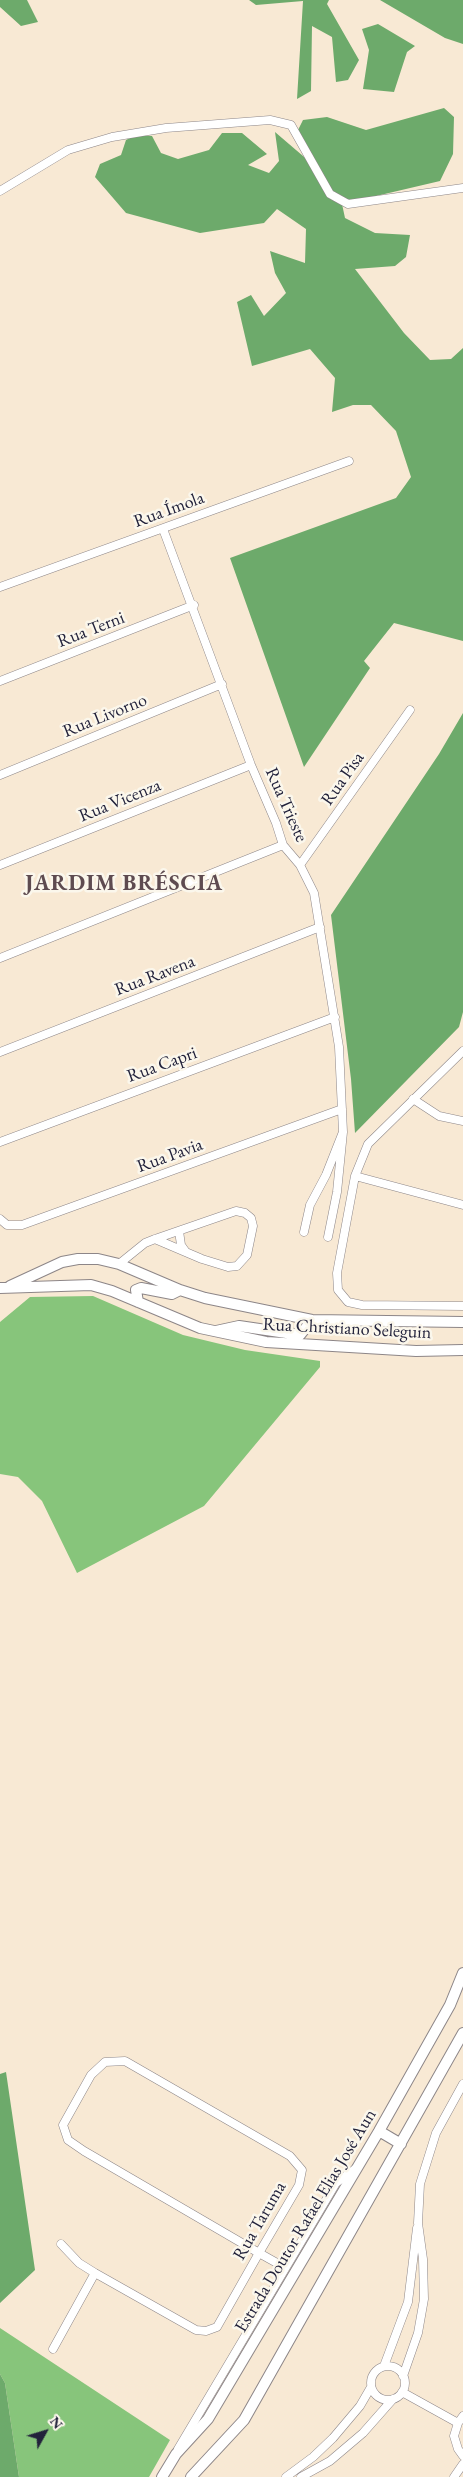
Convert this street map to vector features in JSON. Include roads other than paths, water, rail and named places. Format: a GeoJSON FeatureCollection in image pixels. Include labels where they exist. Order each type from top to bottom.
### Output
{"type":"FeatureCollection","features":[{"type":"Feature","properties":{"kind":"main road"},"geometry":{"type":"LineString","coordinates":[[4,1287],[46,1268],[70,1260],[98,1259],[119,1264],[180,1290],[250,1308],[312,1320],[463,1322]]}},
{"type":"Feature","properties":{"kind":"main road","name":"Rua Christiano Seleguin"},"geometry":{"type":"LineString","coordinates":[[4,1287],[91,1285],[200,1328],[286,1345],[416,1351],[463,1350]]}},
{"type":"Feature","properties":{"kind":"main road"},"geometry":{"type":"LineString","coordinates":[[138,1302],[136,1290],[141,1288],[172,1294],[180,1290]]}},
{"type":"Feature","properties":{"kind":"main road"},"geometry":{"type":"LineString","coordinates":[[212,1331],[239,1326],[300,1335],[312,1320]]}},
{"type":"Feature","properties":{"kind":"main road","name":"Estrada Doutor Rafael Elias José Aun"},"geometry":{"type":"LineString","coordinates":[[162,2477],[176,2454],[208,2419],[379,2131],[450,2005],[463,1973]]}},
{"type":"Feature","properties":{"kind":"main road"},"geometry":{"type":"LineString","coordinates":[[191,2477],[244,2420],[463,2033]]}},
{"type":"Feature","properties":{"kind":"main road"},"geometry":{"type":"LineString","coordinates":[[379,2131],[401,2144]]}},
{"type":"Feature","properties":{"kind":"street"},"geometry":{"type":"LineString","coordinates":[[0,191],[68,150],[112,136],[166,128],[270,120],[290,125],[330,194],[348,204],[463,188]]}},
{"type":"Feature","properties":{"kind":"street","name":"Rua Ímola"},"geometry":{"type":"LineString","coordinates":[[0,587],[349,461]]}},
{"type":"Feature","properties":{"kind":"street","name":"Rua Trieste"},"geometry":{"type":"LineString","coordinates":[[163,529],[194,606],[283,845],[300,865],[314,893],[339,1047],[343,1132],[337,1192],[328,1237]]}},
{"type":"Feature","properties":{"kind":"street","name":"Rua Terni"},"geometry":{"type":"LineString","coordinates":[[0,682],[194,606]]}},
{"type":"Feature","properties":{"kind":"street","name":"Rua Livorno"},"geometry":{"type":"LineString","coordinates":[[0,775],[222,684]]}},
{"type":"Feature","properties":{"kind":"street","name":"Rua Pisa"},"geometry":{"type":"LineString","coordinates":[[300,865],[410,710]]}},
{"type":"Feature","properties":{"kind":"street","name":"Rua Vicenza"},"geometry":{"type":"LineString","coordinates":[[0,865],[252,765]]}},
{"type":"Feature","properties":{"kind":"street"},"geometry":{"type":"LineString","coordinates":[[0,958],[283,845]]}},
{"type":"Feature","properties":{"kind":"street","name":"Rua Ravena"},"geometry":{"type":"LineString","coordinates":[[0,1052],[320,927]]}},
{"type":"Feature","properties":{"kind":"street","name":"Rua Capri"},"geometry":{"type":"LineString","coordinates":[[0,1142],[335,1017]]}},
{"type":"Feature","properties":{"kind":"street"},"geometry":{"type":"LineString","coordinates":[[463,1051],[368,1144],[355,1176],[337,1273],[338,1290],[348,1302],[362,1305],[463,1306]]}},
{"type":"Feature","properties":{"kind":"street"},"geometry":{"type":"LineString","coordinates":[[413,1100],[439,1116],[463,1121]]}},
{"type":"Feature","properties":{"kind":"street","name":"Rua Pavia"},"geometry":{"type":"LineString","coordinates":[[3,1222],[22,1224],[56,1213],[342,1109]]}},
{"type":"Feature","properties":{"kind":"street","name":"Rua Trieste"},"geometry":{"type":"LineString","coordinates":[[304,1232],[310,1205],[326,1175],[343,1132]]}},
{"type":"Feature","properties":{"kind":"street"},"geometry":{"type":"LineString","coordinates":[[355,1176],[463,1205]]}},
{"type":"Feature","properties":{"kind":"street"},"geometry":{"type":"LineString","coordinates":[[119,1264],[134,1250],[154,1239],[236,1211],[245,1213],[251,1218],[253,1226],[247,1256],[237,1266],[228,1266],[154,1239]]}},
{"type":"Feature","properties":{"kind":"street"},"geometry":{"type":"LineString","coordinates":[[179,1231],[181,1245],[186,1252]]}},
{"type":"Feature","properties":{"kind":"street","name":"Rua Taruma"},"geometry":{"type":"LineString","coordinates":[[61,2244],[79,2263],[95,2273],[196,2330],[206,2331],[218,2326],[299,2185],[302,2170],[290,2156],[125,2060],[105,2062],[91,2075],[63,2125],[68,2140],[259,2253]]}},
{"type":"Feature","properties":{"kind":"street"},"geometry":{"type":"LineString","coordinates":[[301,2477],[330,2461],[363,2432],[393,2399],[402,2392],[403,2376],[418,2333],[424,2299],[423,2259],[418,2223],[420,2184],[424,2166],[436,2133],[463,2084]]}},
{"type":"Feature","properties":{"kind":"street"},"geometry":{"type":"LineString","coordinates":[[176,2454],[183,2437],[336,2183],[355,2169]]}},
{"type":"Feature","properties":{"kind":"street"},"geometry":{"type":"LineString","coordinates":[[286,2477],[313,2457],[333,2438],[360,2406],[371,2387],[372,2376],[384,2366],[408,2302],[414,2238],[418,2223]]}},
{"type":"Feature","properties":{"kind":"street"},"geometry":{"type":"LineString","coordinates":[[259,2253],[284,2268]]}},
{"type":"Feature","properties":{"kind":"street"},"geometry":{"type":"LineString","coordinates":[[53,2349],[95,2273]]}},
{"type":"Feature","properties":{"kind":"street"},"geometry":{"type":"LineString","coordinates":[[384,2366],[399,2370],[403,2376]]}},
{"type":"Feature","properties":{"kind":"street"},"geometry":{"type":"LineString","coordinates":[[371,2387],[376,2395],[384,2400],[393,2399]]}},
{"type":"Feature","properties":{"kind":"street"},"geometry":{"type":"LineString","coordinates":[[402,2392],[460,2420],[455,2442],[463,2456]]}},
{"type":"Feature","properties":{"kind":"street"},"geometry":{"type":"LineString","coordinates":[[454,2477],[463,2464]]}},
{"type":"Feature","properties":{"kind":"district","name":"JARDIM BRÉSCIA"},"geometry":{"type":"Point","coordinates":[124,884]}}]}
